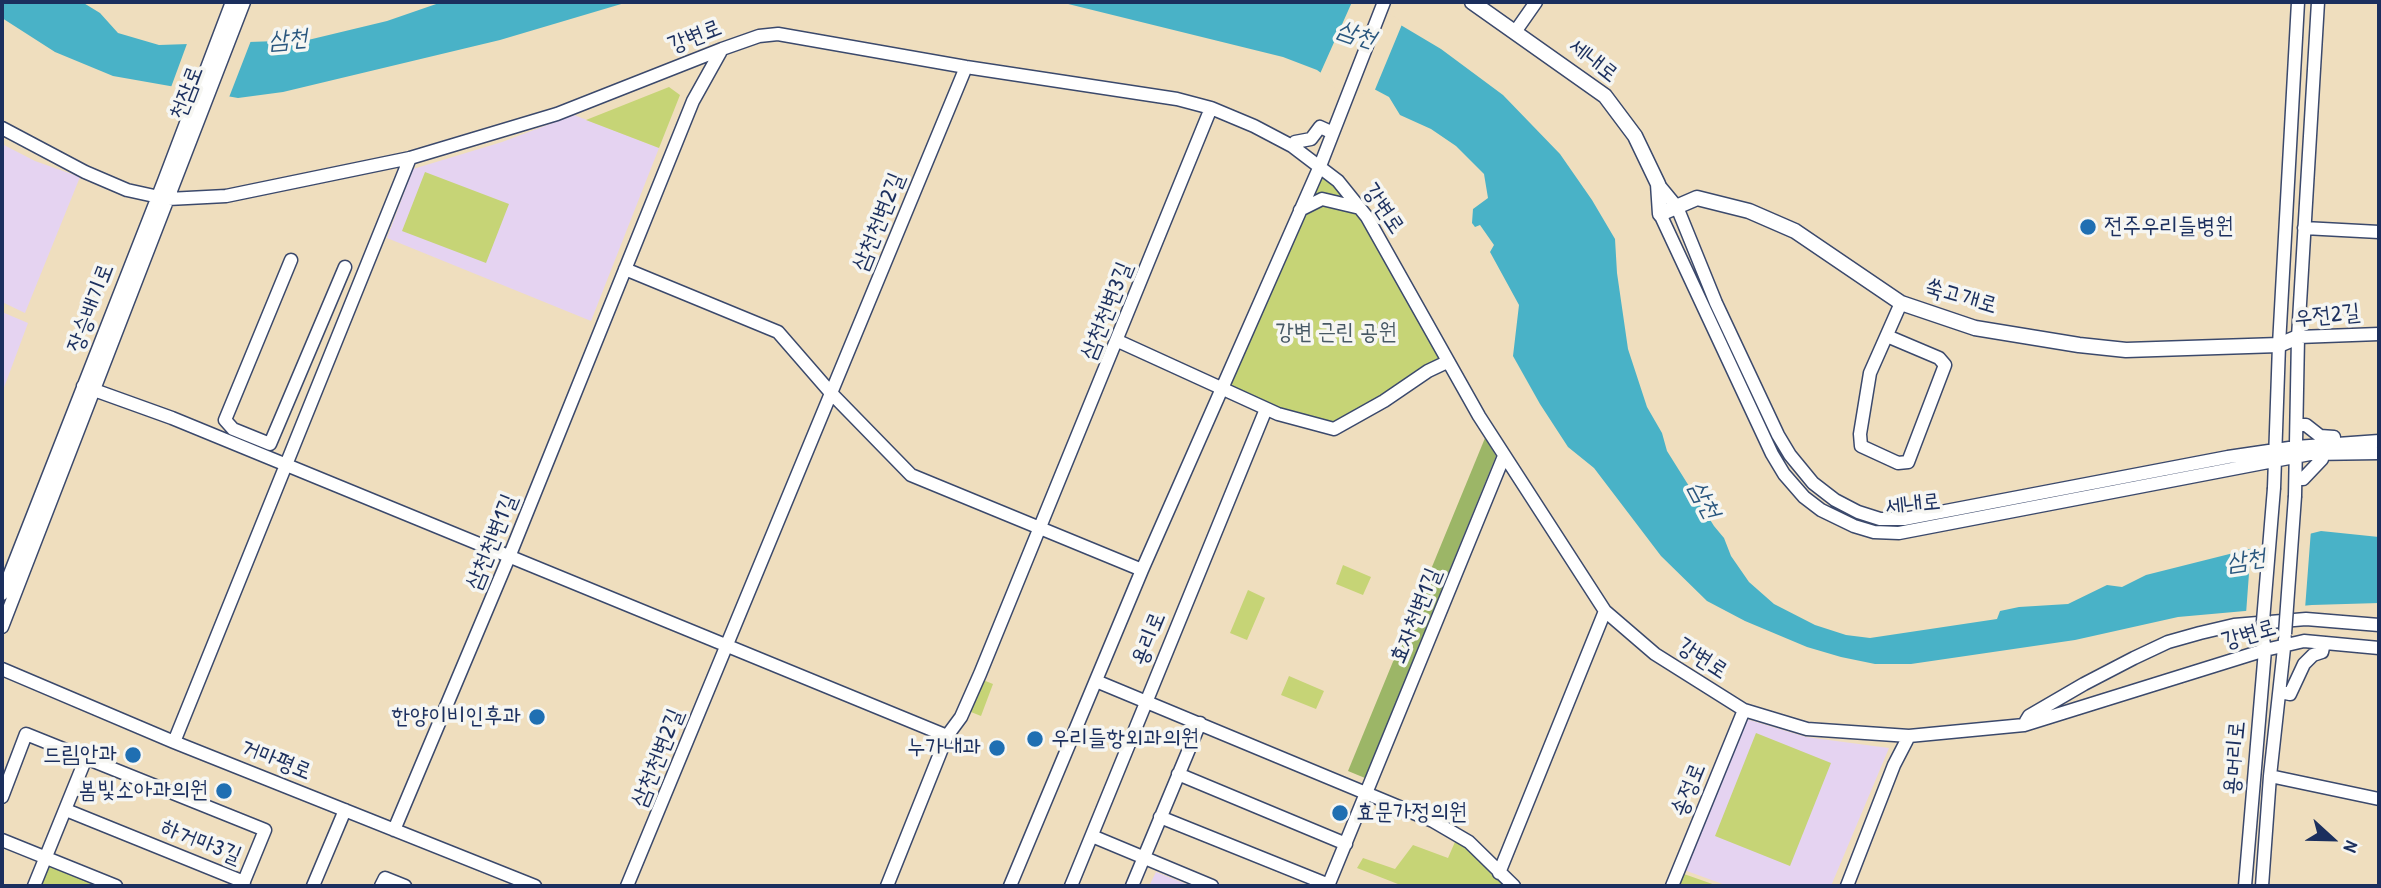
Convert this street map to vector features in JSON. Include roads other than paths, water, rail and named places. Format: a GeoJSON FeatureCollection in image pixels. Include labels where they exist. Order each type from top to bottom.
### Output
{"type":"FeatureCollection","features":[{"type":"Feature","properties":{"kind":"main road","name":"세내로"},"geometry":{"type":"LineString","coordinates":[[1472,2],[1605,96],[1635,136],[1658,184],[1660,214]]}},
{"type":"Feature","properties":{"kind":"main road","name":"쑥고개로"},"geometry":{"type":"LineString","coordinates":[[1660,214],[1696,198],[1749,211],[1795,231],[1901,303],[1975,328],[2126,350],[2279,345]]}},
{"type":"Feature","properties":{"kind":"main road","name":"우전2길"},"geometry":{"type":"LineString","coordinates":[[2279,345],[2298,337]]}},
{"type":"Feature","properties":{"kind":"street","name":"천잠로"},"geometry":{"type":"LineString","coordinates":[[170,181],[232,2]]}},
{"type":"Feature","properties":{"kind":"street","name":"천잠로"},"geometry":{"type":"LineString","coordinates":[[162,198],[244,2]]}},
{"type":"Feature","properties":{"kind":"street","name":"용리로"},"geometry":{"type":"LineString","coordinates":[[1010,886],[1142,570],[1321,164],[1384,2]]}},
{"type":"Feature","properties":{"kind":"street"},"geometry":{"type":"LineString","coordinates":[[1515,32],[1536,2]]}},
{"type":"Feature","properties":{"kind":"street"},"geometry":{"type":"LineString","coordinates":[[2277,455],[2279,345],[2298,2]]}},
{"type":"Feature","properties":{"kind":"street"},"geometry":{"type":"LineString","coordinates":[[2282,638],[2296,479],[2298,337],[2318,2]]}},
{"type":"Feature","properties":{"kind":"street","name":"강변로"},"geometry":{"type":"LineString","coordinates":[[162,198],[226,196],[410,158],[557,114],[722,49],[759,36],[778,34],[966,67],[1177,99],[1211,108],[1294,144],[1339,181],[1383,245],[1447,362],[1504,456],[1605,611],[1655,654],[1744,710],[1807,729],[1909,736],[2024,725],[2265,650],[2282,638],[2379,648]]}},
{"type":"Feature","properties":{"kind":"street","name":"삼천천변1길"},"geometry":{"type":"LineString","coordinates":[[394,830],[509,557],[692,101],[722,49]]}},
{"type":"Feature","properties":{"kind":"street","name":"삼천천변2길"},"geometry":{"type":"LineString","coordinates":[[627,886],[966,67]]}},
{"type":"Feature","properties":{"kind":"street","name":"삼천천변3길"},"geometry":{"type":"LineString","coordinates":[[887,886],[947,736],[961,717],[976,685],[1211,108]]}},
{"type":"Feature","properties":{"kind":"street"},"geometry":{"type":"LineString","coordinates":[[1294,144],[1311,139],[1320,127],[1332,132]]}},
{"type":"Feature","properties":{"kind":"street"},"geometry":{"type":"LineString","coordinates":[[2,128],[117,186],[162,198]]}},
{"type":"Feature","properties":{"kind":"street"},"geometry":{"type":"LineString","coordinates":[[174,742],[410,158]]}},
{"type":"Feature","properties":{"kind":"street","name":"세내로"},"geometry":{"type":"LineString","coordinates":[[1658,184],[1677,207],[1716,303],[1784,445],[1812,483],[1835,500],[1858,512],[1880,519],[1916,518],[2335,444],[2379,441]]}},
{"type":"Feature","properties":{"kind":"street","name":"장승배기로"},"geometry":{"type":"LineString","coordinates":[[2,627],[162,198]]}},
{"type":"Feature","properties":{"kind":"street"},"geometry":{"type":"LineString","coordinates":[[1300,210],[1322,199],[1360,208]]}},
{"type":"Feature","properties":{"kind":"street","name":"세내로"},"geometry":{"type":"LineString","coordinates":[[1660,214],[1772,454],[1784,474],[1804,497],[1821,510],[1854,526],[1874,532],[1913,531],[2277,455]]}},
{"type":"Feature","properties":{"kind":"street"},"geometry":{"type":"LineString","coordinates":[[2304,228],[2379,232]]}},
{"type":"Feature","properties":{"kind":"street"},"geometry":{"type":"LineString","coordinates":[[291,260],[225,420],[233,429],[271,444],[345,267]]}},
{"type":"Feature","properties":{"kind":"street"},"geometry":{"type":"LineString","coordinates":[[625,269],[778,332],[831,393],[911,475],[1142,570]]}},
{"type":"Feature","properties":{"kind":"street"},"geometry":{"type":"LineString","coordinates":[[1887,336],[1938,358],[1945,365],[1908,462],[1898,463],[1861,446],[1864,403],[1870,373],[1901,303]]}},
{"type":"Feature","properties":{"kind":"street","name":"우전2길"},"geometry":{"type":"LineString","coordinates":[[2298,337],[2379,334]]}},
{"type":"Feature","properties":{"kind":"street"},"geometry":{"type":"LineString","coordinates":[[1118,341],[1266,409],[1334,429],[1447,362]]}},
{"type":"Feature","properties":{"kind":"street"},"geometry":{"type":"LineString","coordinates":[[89,388],[172,418],[947,736]]}},
{"type":"Feature","properties":{"kind":"street","name":"장승배기로"},"geometry":{"type":"LineString","coordinates":[[2,594],[89,388]]}},
{"type":"Feature","properties":{"kind":"street","name":"용리로"},"geometry":{"type":"LineString","coordinates":[[1071,886],[1266,409]]}},
{"type":"Feature","properties":{"kind":"street"},"geometry":{"type":"LineString","coordinates":[[2297,425],[2306,425],[2320,436],[2334,437],[2335,444]]}},
{"type":"Feature","properties":{"kind":"street","name":"세내로"},"geometry":{"type":"LineString","coordinates":[[2296,452],[2379,453]]}},
{"type":"Feature","properties":{"kind":"street"},"geometry":{"type":"LineString","coordinates":[[2296,479],[2304,479],[2322,459],[2323,454]]}},
{"type":"Feature","properties":{"kind":"street","name":"용머리로"},"geometry":{"type":"LineString","coordinates":[[2245,886],[2265,650],[2262,633],[2277,455]]}},
{"type":"Feature","properties":{"kind":"street","name":"효자천변1길"},"geometry":{"type":"LineString","coordinates":[[1160,817],[1328,886],[1504,456]]}},
{"type":"Feature","properties":{"kind":"street"},"geometry":{"type":"LineString","coordinates":[[2269,545],[2284,551],[2282,638]]}},
{"type":"Feature","properties":{"kind":"street"},"geometry":{"type":"LineString","coordinates":[[1499,873],[1605,611]]}},
{"type":"Feature","properties":{"kind":"street"},"geometry":{"type":"LineString","coordinates":[[2024,725],[2029,716],[2094,679],[2168,642],[2234,625],[2306,619],[2379,625]]}},
{"type":"Feature","properties":{"kind":"street","name":"용머리로"},"geometry":{"type":"LineString","coordinates":[[2262,886],[2270,776],[2280,692],[2282,638]]}},
{"type":"Feature","properties":{"kind":"street"},"geometry":{"type":"LineString","coordinates":[[2280,692],[2290,694],[2304,664],[2313,655],[2322,652],[2324,643]]}},
{"type":"Feature","properties":{"kind":"street","name":"거마평로"},"geometry":{"type":"LineString","coordinates":[[2,669],[174,742],[535,886]]}},
{"type":"Feature","properties":{"kind":"street"},"geometry":{"type":"LineString","coordinates":[[1096,681],[1433,821],[1469,842],[1514,886]]}},
{"type":"Feature","properties":{"kind":"street","name":"송정로"},"geometry":{"type":"LineString","coordinates":[[1672,886],[1744,710]]}},
{"type":"Feature","properties":{"kind":"street"},"geometry":{"type":"LineString","coordinates":[[1132,886],[1200,723]]}},
{"type":"Feature","properties":{"kind":"street"},"geometry":{"type":"LineString","coordinates":[[2,797],[26,734],[86,758],[34,886]]}},
{"type":"Feature","properties":{"kind":"street"},"geometry":{"type":"LineString","coordinates":[[1847,886],[1894,765],[1909,736]]}},
{"type":"Feature","properties":{"kind":"street","name":"하거마3길"},"geometry":{"type":"LineString","coordinates":[[66,810],[243,884],[265,831],[86,758]]}},
{"type":"Feature","properties":{"kind":"street"},"geometry":{"type":"LineString","coordinates":[[1178,774],[1346,844]]}},
{"type":"Feature","properties":{"kind":"street","name":"용머리로"},"geometry":{"type":"LineString","coordinates":[[2270,776],[2379,799]]}},
{"type":"Feature","properties":{"kind":"street"},"geometry":{"type":"LineString","coordinates":[[313,886],[345,810]]}},
{"type":"Feature","properties":{"kind":"street"},"geometry":{"type":"LineString","coordinates":[[1092,836],[1212,886]]}},
{"type":"Feature","properties":{"kind":"street"},"geometry":{"type":"LineString","coordinates":[[2,840],[116,886]]}},
{"type":"Feature","properties":{"kind":"street"},"geometry":{"type":"LineString","coordinates":[[382,886],[385,878],[405,886]]}},
{"type":"Feature","properties":{"kind":"water"},"geometry":{"type":"Polygon","coordinates":[[[2,2],[82,2],[100,13],[118,33],[159,45],[308,40],[387,21],[442,2],[628,2],[500,40],[283,92],[238,98],[113,76],[55,52],[2,18],[2,2]]]}},
{"type":"Feature","properties":{"kind":"water","name":"삼천"},"geometry":{"type":"Polygon","coordinates":[[[1060,2],[1362,2],[1441,49],[1503,95],[1560,154],[1615,239],[1628,349],[1647,407],[1662,433],[1667,451],[1724,538],[1731,556],[1749,582],[1774,604],[1815,625],[1846,635],[1870,638],[1997,619],[2000,611],[2068,604],[2107,585],[2122,587],[2146,575],[2321,531],[2379,537],[2379,603],[2312,605],[2178,617],[2075,640],[1911,664],[1875,664],[1841,657],[1807,647],[1745,621],[1707,601],[1661,556],[1594,468],[1568,447],[1540,404],[1513,356],[1519,305],[1490,252],[1494,245],[1480,225],[1475,227],[1472,223],[1473,209],[1488,198],[1484,174],[1456,146],[1431,129],[1400,115],[1389,97],[1374,89],[1348,93],[1317,70],[1283,57],[1060,2]]]}},
{"type":"Feature","properties":{"kind":"place","name":"전주우리들병원"},"geometry":{"type":"Point","coordinates":[2088,227]}},
{"type":"Feature","properties":{"kind":"place","name":"한양이비인후과"},"geometry":{"type":"Point","coordinates":[537,717]}},
{"type":"Feature","properties":{"kind":"place","name":"우리들항외과의원"},"geometry":{"type":"Point","coordinates":[1035,739]}},
{"type":"Feature","properties":{"kind":"place","name":"누가내과"},"geometry":{"type":"Point","coordinates":[997,748]}},
{"type":"Feature","properties":{"kind":"place","name":"드림안과"},"geometry":{"type":"Point","coordinates":[133,755]}},
{"type":"Feature","properties":{"kind":"place","name":"봄빛소아과의원"},"geometry":{"type":"Point","coordinates":[224,791]}},
{"type":"Feature","properties":{"kind":"place","name":"효문가정의원"},"geometry":{"type":"Point","coordinates":[1340,813]}},
{"type":"Feature","properties":{"kind":"park label","name":"강변 근린 공원"},"geometry":{"type":"Point","coordinates":[1336,333]}}]}
